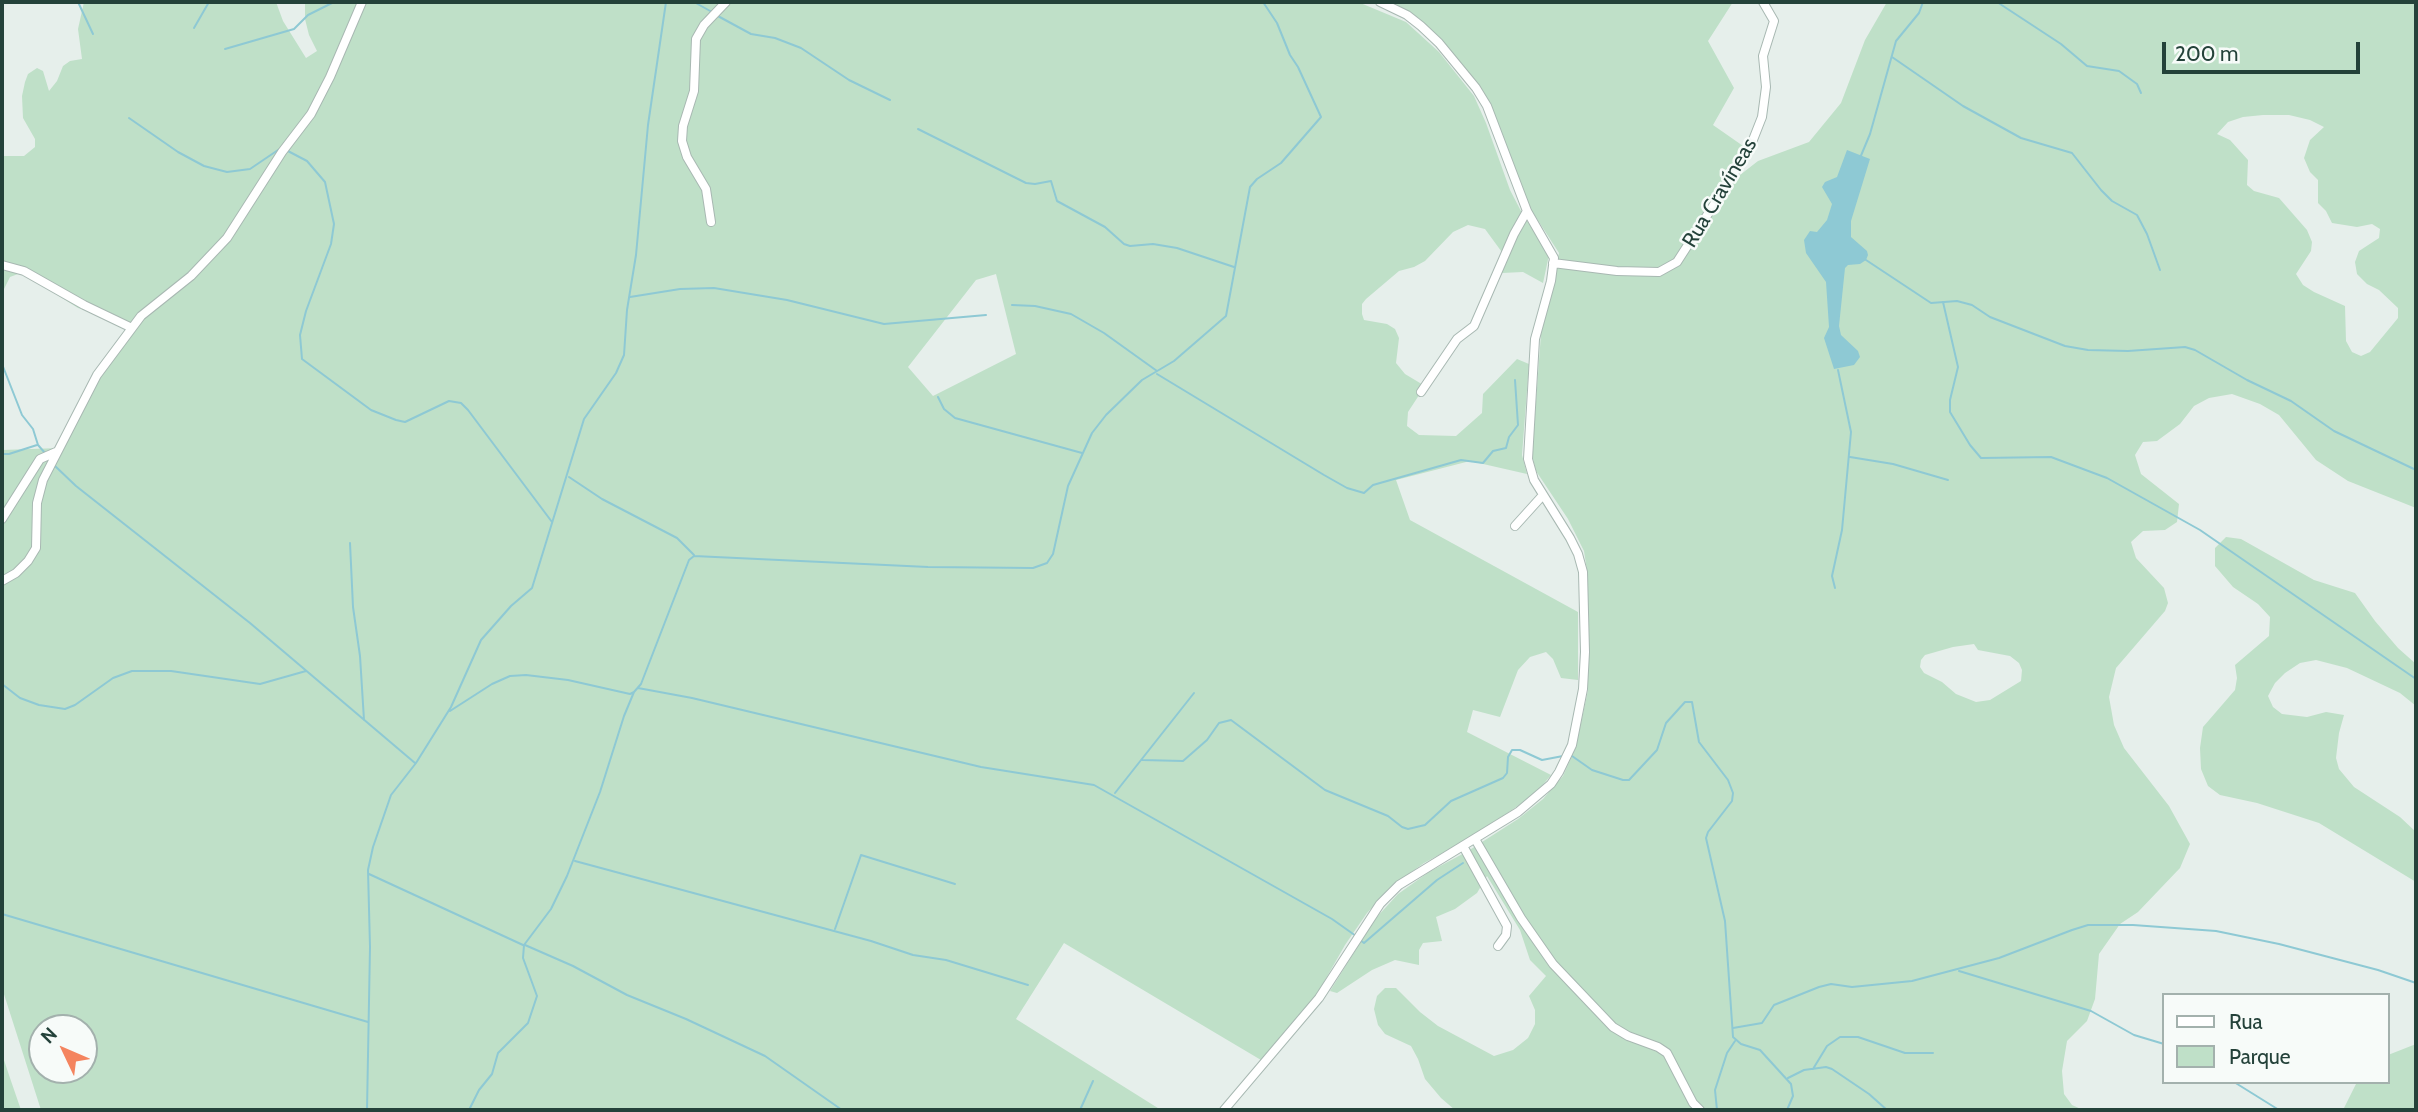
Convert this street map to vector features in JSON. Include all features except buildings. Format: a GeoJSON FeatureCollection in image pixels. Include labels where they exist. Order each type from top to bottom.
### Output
{"type":"FeatureCollection","features":[{"type":"Feature","properties":{"kind":"street"},"geometry":{"type":"LineString","coordinates":[[2,581],[28,562],[36,548],[37,503],[43,480],[97,375],[152,305],[191,276],[227,239],[282,152],[311,114],[362,2]]}},
{"type":"Feature","properties":{"kind":"street"},"geometry":{"type":"LineString","coordinates":[[711,222],[706,190],[687,157],[682,141],[683,126],[694,92],[696,39],[704,25],[726,2]]}},
{"type":"Feature","properties":{"kind":"street"},"geometry":{"type":"LineString","coordinates":[[1224,1110],[1319,998],[1380,904],[1399,885],[1532,802],[1551,784],[1572,745],[1578,718],[1585,652],[1583,572],[1578,554],[1542,495],[1528,459],[1535,339],[1551,281],[1553,263],[1549,246],[1527,211],[1487,106],[1476,88],[1439,43],[1421,26],[1380,2]]}},
{"type":"Feature","properties":{"kind":"street","name":"Rua Cravíneas"},"geometry":{"type":"LineString","coordinates":[[1553,263],[1617,271],[1659,272],[1678,262],[1749,150],[1762,117],[1766,87],[1763,56],[1774,20],[1763,2]]}},
{"type":"Feature","properties":{"kind":"street"},"geometry":{"type":"LineString","coordinates":[[1421,392],[1457,339],[1474,326],[1514,234],[1527,211]]}},
{"type":"Feature","properties":{"kind":"street"},"geometry":{"type":"LineString","coordinates":[[2,265],[24,271],[132,328]]}},
{"type":"Feature","properties":{"kind":"street"},"geometry":{"type":"LineString","coordinates":[[2,519],[41,457],[56,452]]}},
{"type":"Feature","properties":{"kind":"street"},"geometry":{"type":"LineString","coordinates":[[1515,526],[1542,495]]}},
{"type":"Feature","properties":{"kind":"street"},"geometry":{"type":"LineString","coordinates":[[1475,839],[1521,918],[1553,964],[1613,1027],[1667,1053],[1700,1110]]}},
{"type":"Feature","properties":{"kind":"street"},"geometry":{"type":"LineString","coordinates":[[1463,846],[1507,926],[1506,935],[1497,946]]}},
{"type":"Feature","properties":{"kind":"green space"},"geometry":{"type":"Polygon","coordinates":[[[84,2],[276,2],[283,21],[306,58],[317,51],[305,19],[305,2],[1358,2],[1406,22],[1439,52],[1474,96],[1510,190],[1549,255],[1543,283],[1523,272],[1502,273],[1496,270],[1504,255],[1485,229],[1468,225],[1453,232],[1425,261],[1399,271],[1366,299],[1362,304],[1362,314],[1364,320],[1387,324],[1395,329],[1399,338],[1396,363],[1405,374],[1425,386],[1408,412],[1407,426],[1419,435],[1456,436],[1482,413],[1483,394],[1517,359],[1529,364],[1522,455],[1527,474],[1470,461],[1396,480],[1410,520],[1578,612],[1578,680],[1561,678],[1553,659],[1546,652],[1530,657],[1518,670],[1500,717],[1473,710],[1467,732],[1551,775],[1537,792],[1512,810],[1463,842],[1424,863],[1392,886],[1367,913],[1345,945],[1312,1003],[1261,1060],[1064,943],[1016,1019],[1161,1110],[41,1110],[33,1084],[98,1084],[98,1014],[28,1014],[28,1069],[2,988],[2,450],[60,448],[88,385],[133,326],[78,308],[27,276],[18,274],[10,277],[2,293],[2,156],[24,156],[35,147],[35,139],[23,118],[22,96],[28,74],[37,68],[43,71],[49,91],[63,66],[70,61],[82,59],[78,29],[84,2]],[[996,274],[976,280],[908,367],[933,396],[1016,354],[996,274]]]}},
{"type":"Feature","properties":{"kind":"green space"},"geometry":{"type":"Polygon","coordinates":[[[1383,2],[1733,2],[1708,41],[1734,88],[1713,125],[1746,148],[1726,181],[1731,182],[1758,161],[1809,142],[1841,103],[1865,40],[1887,2],[2416,2],[2416,508],[2348,481],[2316,460],[2279,415],[2260,404],[2232,394],[2209,398],[2194,406],[2180,424],[2157,441],[2143,442],[2135,455],[2141,474],[2179,504],[2177,522],[2165,530],[2143,531],[2131,542],[2136,558],[2164,588],[2168,603],[2165,611],[2116,668],[2109,697],[2114,725],[2124,748],[2169,806],[2190,844],[2180,868],[2138,912],[2120,924],[2099,954],[2095,999],[2087,1021],[2067,1041],[2062,1071],[2064,1094],[2072,1105],[2083,1110],[1455,1110],[1425,1079],[1411,1046],[1385,1034],[1378,1025],[1374,1009],[1377,996],[1385,988],[1396,988],[1438,1026],[1494,1056],[1513,1050],[1528,1038],[1535,1024],[1535,1010],[1529,996],[1546,976],[1530,960],[1520,930],[1487,876],[1477,893],[1455,909],[1436,917],[1442,941],[1423,943],[1419,950],[1419,965],[1395,960],[1372,970],[1337,993],[1330,991],[1375,919],[1398,894],[1429,872],[1518,819],[1543,799],[1563,776],[1576,747],[1588,690],[1588,577],[1584,551],[1568,519],[1536,471],[1532,455],[1541,334],[1559,253],[1530,208],[1483,91],[1446,46],[1383,2]],[[2263,115],[2228,122],[2217,134],[2230,140],[2248,160],[2247,185],[2254,191],[2279,198],[2307,230],[2312,242],[2311,251],[2296,274],[2303,285],[2345,306],[2346,341],[2352,352],[2361,356],[2370,352],[2398,318],[2398,308],[2357,274],[2355,262],[2359,251],[2379,238],[2380,229],[2372,224],[2357,227],[2332,223],[2318,203],[2318,180],[2310,172],[2304,158],[2310,140],[2324,127],[2289,115],[2263,115]],[[1974,644],[1925,655],[1920,667],[1924,673],[1942,682],[1956,694],[1976,702],[1990,700],[2021,681],[2022,670],[2019,663],[2010,656],[1978,650],[1974,644]]]}},
{"type":"Feature","properties":{"kind":"green space"},"geometry":{"type":"Polygon","coordinates":[[[2226,537],[2241,539],[2314,580],[2355,593],[2398,648],[2416,664],[2416,706],[2400,693],[2347,668],[2316,660],[2300,663],[2285,673],[2268,696],[2273,707],[2282,714],[2307,717],[2326,712],[2344,715],[2336,758],[2339,769],[2354,787],[2400,817],[2416,832],[2416,882],[2319,823],[2257,803],[2220,795],[2208,786],[2201,769],[2203,727],[2235,690],[2235,665],[2269,636],[2270,617],[2258,604],[2233,587],[2215,566],[2215,548],[2226,537]]]}},
{"type":"Feature","properties":{"kind":"green space"},"geometry":{"type":"Polygon","coordinates":[[[2416,1044],[2416,1110],[2343,1110],[2356,1084],[2390,1084],[2390,1054],[2416,1044]]]}},
{"type":"Feature","properties":{"kind":"green space"},"geometry":{"type":"Polygon","coordinates":[[[2,1054],[10,1078],[21,1110],[2,1110],[2,1054]]]}},
{"type":"Feature","properties":{"kind":"water"},"geometry":{"type":"Polygon","coordinates":[[[1847,150],[1870,159],[1851,221],[1851,237],[1868,255],[1860,264],[1848,265],[1845,268],[1839,326],[1841,335],[1858,351],[1860,357],[1854,365],[1834,369],[1824,338],[1829,327],[1826,282],[1806,253],[1804,240],[1810,231],[1817,232],[1827,220],[1832,204],[1822,187],[1825,182],[1837,177],[1847,150]]]}},
{"type":"Feature","properties":{"kind":"waterway"},"geometry":{"type":"LineString","coordinates":[[78,2],[93,34]]}},
{"type":"Feature","properties":{"kind":"waterway"},"geometry":{"type":"LineString","coordinates":[[194,28],[209,2]]}},
{"type":"Feature","properties":{"kind":"waterway"},"geometry":{"type":"LineString","coordinates":[[225,49],[294,29],[308,15],[334,2]]}},
{"type":"Feature","properties":{"kind":"waterway"},"geometry":{"type":"LineString","coordinates":[[367,1110],[370,947],[368,870],[373,847],[391,795],[416,763],[451,707],[481,640],[511,606],[532,588],[584,419],[616,373],[624,355],[648,125],[666,2]]}},
{"type":"Feature","properties":{"kind":"waterway"},"geometry":{"type":"LineString","coordinates":[[694,2],[712,12]]}},
{"type":"Feature","properties":{"kind":"waterway"},"geometry":{"type":"LineString","coordinates":[[694,556],[928,567],[1033,568],[1047,563],[1053,554],[1068,486],[1092,433],[1106,415],[1142,380],[1174,361],[1226,316],[1250,187],[1281,163],[1321,117],[1277,23],[1263,2]]}},
{"type":"Feature","properties":{"kind":"waterway"},"geometry":{"type":"LineString","coordinates":[[1860,158],[1870,134],[1896,41],[1919,13],[1923,2]]}},
{"type":"Feature","properties":{"kind":"waterway"},"geometry":{"type":"LineString","coordinates":[[1997,2],[2061,44],[2087,66],[2119,71],[2137,84],[2141,93]]}},
{"type":"Feature","properties":{"kind":"waterway"},"geometry":{"type":"LineString","coordinates":[[716,15],[751,34],[775,38],[801,48],[849,80],[890,100]]}},
{"type":"Feature","properties":{"kind":"waterway"},"geometry":{"type":"LineString","coordinates":[[1892,57],[1963,106],[2021,138],[2072,153],[2112,201],[2137,215],[2160,270]]}},
{"type":"Feature","properties":{"kind":"waterway"},"geometry":{"type":"LineString","coordinates":[[129,118],[178,152],[204,166],[227,172],[250,169],[281,148]]}},
{"type":"Feature","properties":{"kind":"waterway"},"geometry":{"type":"LineString","coordinates":[[918,129],[1026,183],[1051,181],[1057,201],[1105,227],[1124,244],[1153,244],[1177,248],[1234,267]]}},
{"type":"Feature","properties":{"kind":"waterway"},"geometry":{"type":"LineString","coordinates":[[286,150],[307,161],[325,182],[334,224],[331,244],[300,335],[302,359],[371,410],[396,420],[405,422],[449,401],[461,403],[552,522]]}},
{"type":"Feature","properties":{"kind":"waterway"},"geometry":{"type":"LineString","coordinates":[[1866,260],[1931,303],[1957,301],[1972,305],[1990,317],[2065,346],[2088,350],[2128,351],[2185,347],[2195,350],[2291,401],[2334,431],[2416,470]]}},
{"type":"Feature","properties":{"kind":"waterway"},"geometry":{"type":"LineString","coordinates":[[630,297],[680,289],[714,288],[787,300],[884,324],[986,315]]}},
{"type":"Feature","properties":{"kind":"waterway"},"geometry":{"type":"LineString","coordinates":[[1943,302],[1958,367],[1950,400],[1950,412],[1981,458],[2051,457],[2107,478],[2200,530],[2416,679]]}},
{"type":"Feature","properties":{"kind":"waterway"},"geometry":{"type":"LineString","coordinates":[[1012,305],[1035,306],[1071,314],[1104,333],[1157,371]]}},
{"type":"Feature","properties":{"kind":"waterway"},"geometry":{"type":"LineString","coordinates":[[2,364],[22,415],[33,429],[38,445],[45,453]]}},
{"type":"Feature","properties":{"kind":"waterway"},"geometry":{"type":"LineString","coordinates":[[1835,588],[1832,576],[1842,530],[1851,432],[1838,370]]}},
{"type":"Feature","properties":{"kind":"waterway"},"geometry":{"type":"LineString","coordinates":[[1157,374],[1324,475],[1347,488],[1364,493],[1373,485],[1461,460],[1483,463],[1493,451],[1506,448],[1509,437],[1518,425],[1515,380]]}},
{"type":"Feature","properties":{"kind":"waterway"},"geometry":{"type":"LineString","coordinates":[[938,397],[944,409],[955,418],[1082,453]]}},
{"type":"Feature","properties":{"kind":"waterway"},"geometry":{"type":"LineString","coordinates":[[2,454],[37,445]]}},
{"type":"Feature","properties":{"kind":"waterway"},"geometry":{"type":"LineString","coordinates":[[1850,457],[1893,464],[1948,480]]}},
{"type":"Feature","properties":{"kind":"waterway"},"geometry":{"type":"LineString","coordinates":[[55,466],[76,486],[250,623],[415,763]]}},
{"type":"Feature","properties":{"kind":"waterway"},"geometry":{"type":"LineString","coordinates":[[569,477],[602,499],[677,538],[694,555]]}},
{"type":"Feature","properties":{"kind":"waterway"},"geometry":{"type":"LineString","coordinates":[[350,543],[364,720]]}},
{"type":"Feature","properties":{"kind":"waterway"},"geometry":{"type":"LineString","coordinates":[[469,1110],[479,1090],[492,1074],[498,1053],[528,1023],[537,996],[523,958],[524,945],[551,909],[567,876],[600,792],[624,716],[634,692],[641,684],[689,560],[694,556]]}},
{"type":"Feature","properties":{"kind":"waterway"},"geometry":{"type":"LineString","coordinates":[[2,684],[20,698],[39,705],[65,709],[113,678],[132,671],[171,671],[260,684],[306,671]]}},
{"type":"Feature","properties":{"kind":"waterway"},"geometry":{"type":"LineString","coordinates":[[450,711],[492,684],[510,676],[568,680],[630,694],[634,692]]}},
{"type":"Feature","properties":{"kind":"waterway"},"geometry":{"type":"LineString","coordinates":[[638,688],[692,698],[981,767],[1094,785],[1332,919],[1356,936]]}},
{"type":"Feature","properties":{"kind":"waterway"},"geometry":{"type":"LineString","coordinates":[[1115,793],[1194,693]]}},
{"type":"Feature","properties":{"kind":"waterway"},"geometry":{"type":"LineString","coordinates":[[1572,756],[1592,770],[1629,780],[1657,750],[1666,723],[1685,702],[1692,702],[1699,742],[1728,780],[1733,793],[1732,801],[1706,838],[1725,921],[1733,1037],[1741,1044],[1760,1050],[1791,1084],[1793,1096],[1787,1110]]}},
{"type":"Feature","properties":{"kind":"waterway"},"geometry":{"type":"LineString","coordinates":[[1142,760],[1183,761],[1207,740],[1219,723],[1231,720],[1325,790],[1388,816],[1408,829],[1425,825],[1451,801],[1503,778],[1507,773],[1508,757],[1512,750],[1520,750],[1542,760],[1563,756]]}},
{"type":"Feature","properties":{"kind":"waterway"},"geometry":{"type":"LineString","coordinates":[[835,929],[861,855],[955,884]]}},
{"type":"Feature","properties":{"kind":"waterway"},"geometry":{"type":"LineString","coordinates":[[575,861],[871,941],[913,955],[946,960],[1028,985]]}},
{"type":"Feature","properties":{"kind":"waterway"},"geometry":{"type":"LineString","coordinates":[[1360,940],[1364,943],[1437,880],[1463,863]]}},
{"type":"Feature","properties":{"kind":"waterway"},"geometry":{"type":"LineString","coordinates":[[369,874],[523,945]]}},
{"type":"Feature","properties":{"kind":"waterway"},"geometry":{"type":"LineString","coordinates":[[2,914],[368,1022]]}},
{"type":"Feature","properties":{"kind":"waterway"},"geometry":{"type":"LineString","coordinates":[[1733,1028],[1762,1023],[1774,1005],[1819,987],[1831,984],[1852,987],[1912,981],[1999,958],[2088,925],[2133,925],[2216,931],[2279,944],[2416,983]]}},
{"type":"Feature","properties":{"kind":"waterway"},"geometry":{"type":"LineString","coordinates":[[525,945],[573,966],[627,995],[765,1056],[842,1110]]}},
{"type":"Feature","properties":{"kind":"waterway"},"geometry":{"type":"LineString","coordinates":[[1959,971],[2091,1011],[2134,1035],[2162,1043]]}},
{"type":"Feature","properties":{"kind":"waterway"},"geometry":{"type":"LineString","coordinates":[[1813,1069],[1827,1046],[1840,1037],[1858,1037],[1905,1053],[1933,1053]]}},
{"type":"Feature","properties":{"kind":"waterway"},"geometry":{"type":"LineString","coordinates":[[1717,1110],[1715,1090],[1727,1053],[1735,1041]]}},
{"type":"Feature","properties":{"kind":"waterway"},"geometry":{"type":"LineString","coordinates":[[1788,1078],[1804,1070],[1826,1067],[1869,1094],[1887,1110]]}},
{"type":"Feature","properties":{"kind":"waterway"},"geometry":{"type":"LineString","coordinates":[[1080,1110],[1093,1081]]}},
{"type":"Feature","properties":{"kind":"waterway"},"geometry":{"type":"LineString","coordinates":[[2237,1084],[2279,1110]]}}]}
